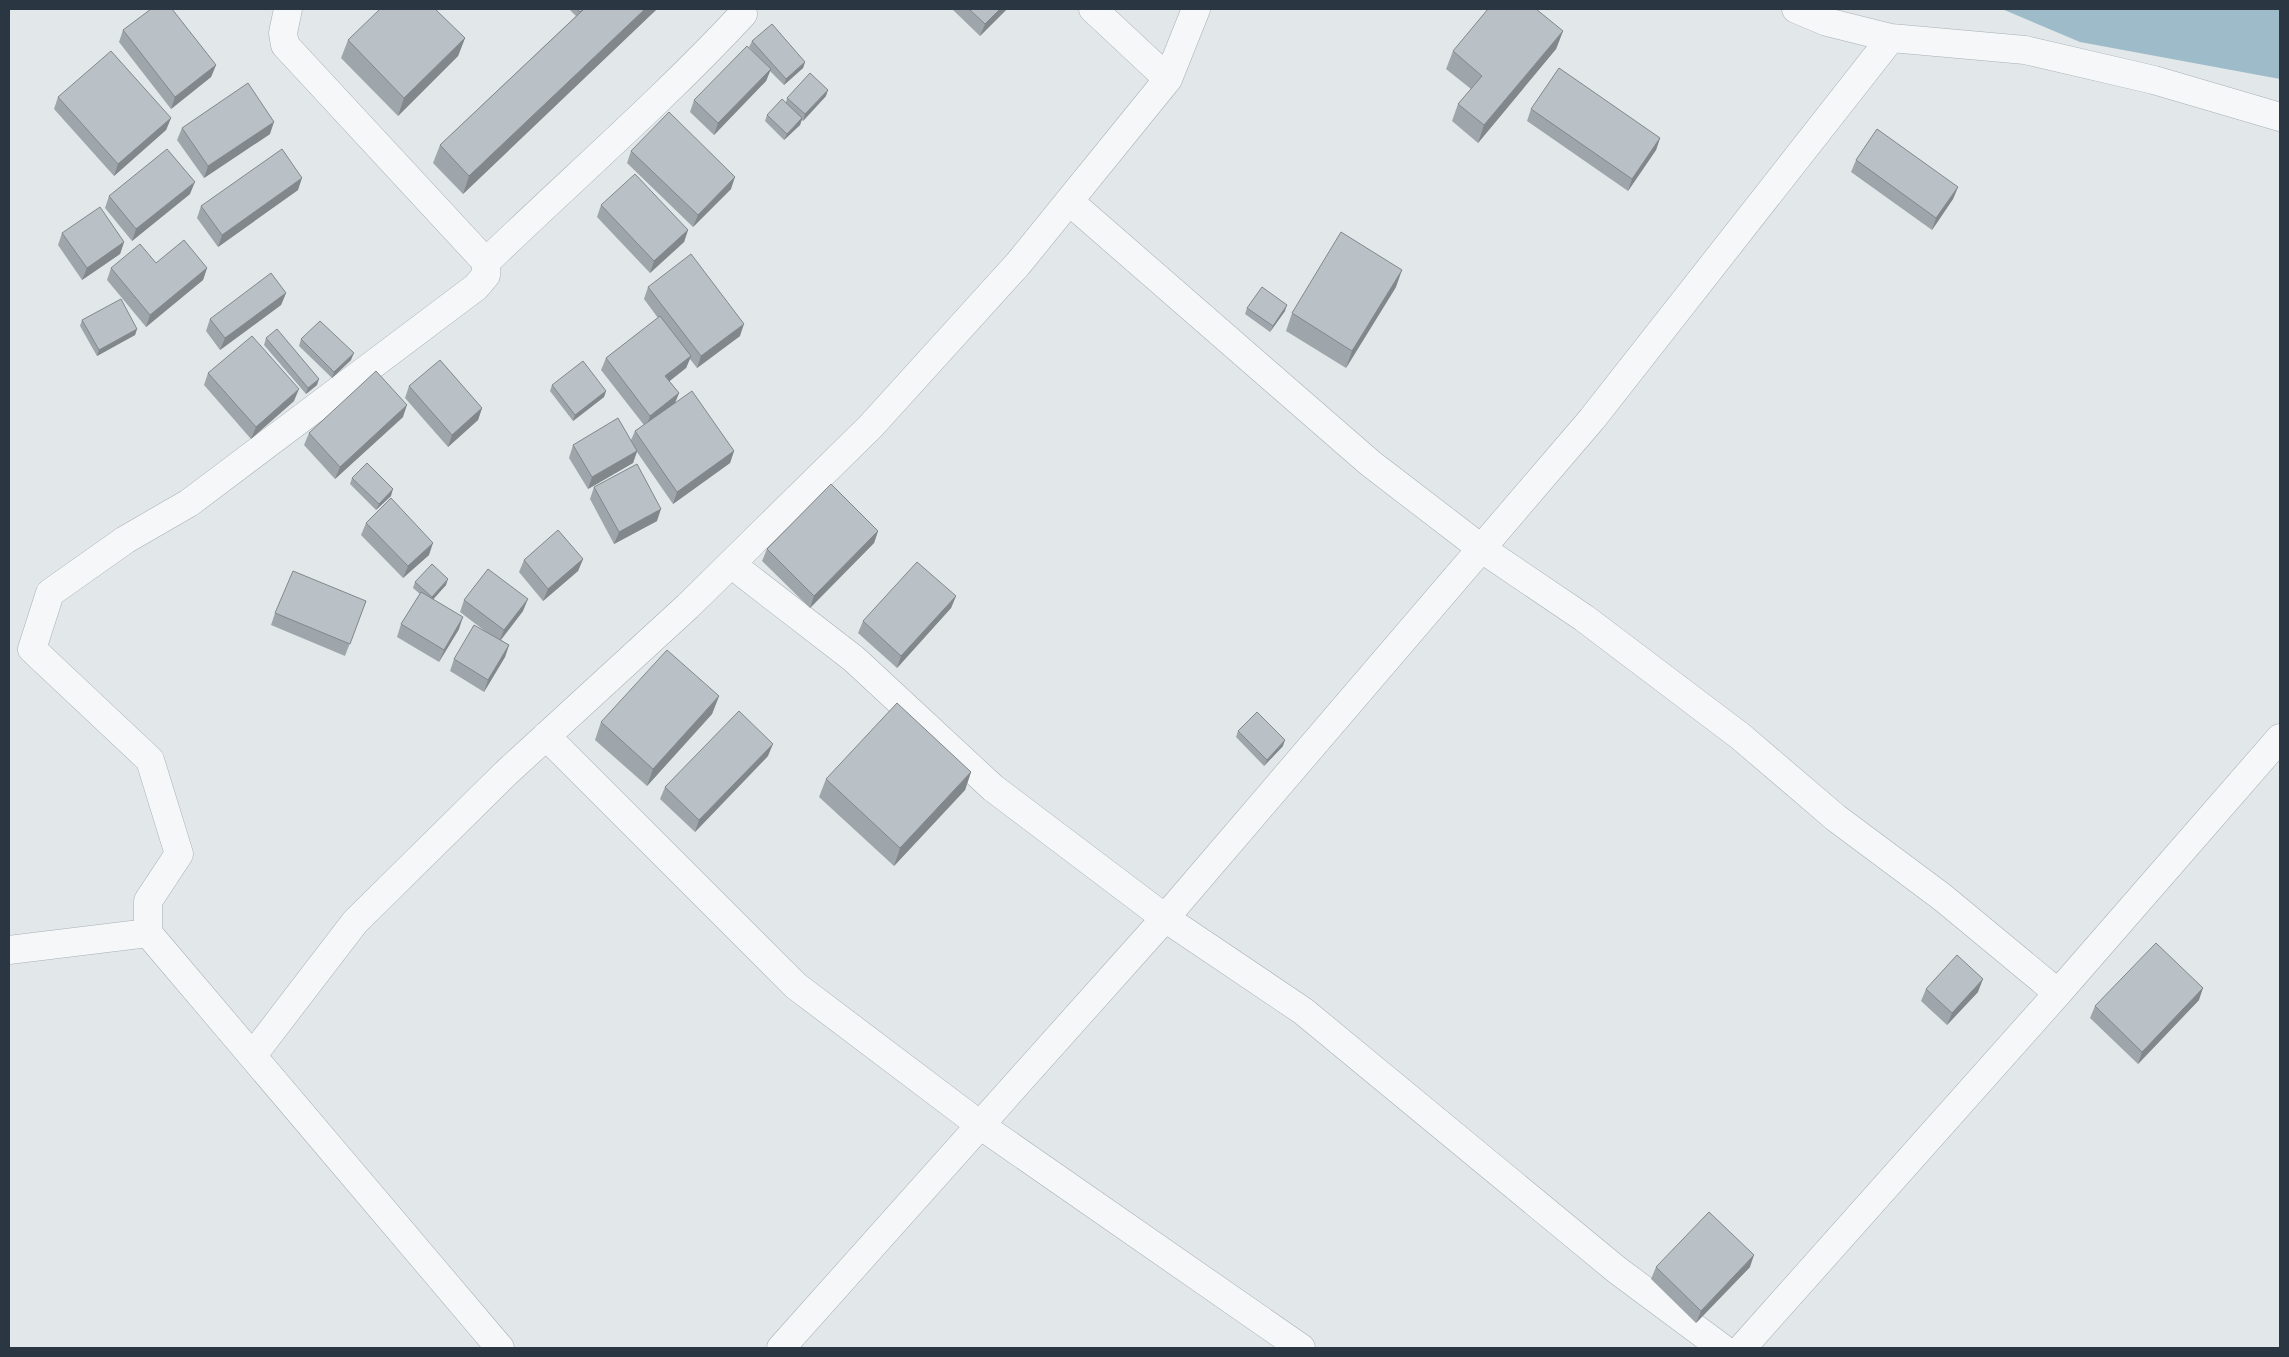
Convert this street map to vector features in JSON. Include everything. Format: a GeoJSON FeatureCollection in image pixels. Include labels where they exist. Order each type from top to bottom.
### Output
{"type":"FeatureCollection","features":[{"type":"Feature","properties":{"kind":"street"},"geometry":{"type":"LineString","coordinates":[[288,9],[283,33],[285,45],[486,262],[486,275],[468,293],[189,503],[125,540],[50,593],[32,649],[150,760],[179,854],[148,900],[148,933],[500,1348]]}},
{"type":"Feature","properties":{"kind":"street"},"geometry":{"type":"LineString","coordinates":[[1093,9],[1168,79]]}},
{"type":"Feature","properties":{"kind":"street"},"geometry":{"type":"LineString","coordinates":[[253,1055],[354,922],[546,736],[731,564],[872,426],[1018,264],[1168,79],[1196,9]]}},
{"type":"Feature","properties":{"kind":"street"},"geometry":{"type":"LineString","coordinates":[[1796,9],[1827,22],[1892,38],[2025,50],[2154,80],[2280,117]]}},
{"type":"Feature","properties":{"kind":"street"},"geometry":{"type":"LineString","coordinates":[[486,262],[556,195],[631,128],[744,14]]}},
{"type":"Feature","properties":{"kind":"street"},"geometry":{"type":"LineString","coordinates":[[781,1348],[1165,918],[1482,549],[1592,419],[1892,38]]}},
{"type":"Feature","properties":{"kind":"street"},"geometry":{"type":"LineString","coordinates":[[1069,201],[1370,463],[1482,549],[1584,618],[1740,736],[1836,818],[1942,897],[2058,993]]}},
{"type":"Feature","properties":{"kind":"street"},"geometry":{"type":"LineString","coordinates":[[731,564],[854,659],[993,788],[1165,918],[1303,1011],[1617,1270],[1722,1348]]}},
{"type":"Feature","properties":{"kind":"street"},"geometry":{"type":"LineString","coordinates":[[546,736],[796,986],[980,1125],[1301,1348]]}},
{"type":"Feature","properties":{"kind":"street"},"geometry":{"type":"LineString","coordinates":[[1742,1348],[2058,993],[2280,738]]}},
{"type":"Feature","properties":{"kind":"street"},"geometry":{"type":"LineString","coordinates":[[9,950],[148,933]]}},
{"type":"Feature","properties":{"kind":"water"},"geometry":{"type":"Polygon","coordinates":[[[2002,9],[2280,9],[2280,79],[2080,42],[2002,9]]]}},
{"type":"Feature","properties":{"kind":"building"},"geometry":{"type":"Polygon","coordinates":[[[151,9],[172,9],[216,65],[175,97],[123,30],[151,9]]]}},
{"type":"Feature","properties":{"kind":"building"},"geometry":{"type":"Polygon","coordinates":[[[380,9],[435,9],[465,38],[404,98],[348,40],[380,9]]]}},
{"type":"Feature","properties":{"kind":"building"},"geometry":{"type":"Polygon","coordinates":[[[584,9],[645,9],[469,176],[440,145],[584,9]]]}},
{"type":"Feature","properties":{"kind":"building"},"geometry":{"type":"Polygon","coordinates":[[[969,9],[1000,9],[985,24],[969,9]]]}},
{"type":"Feature","properties":{"kind":"building"},"geometry":{"type":"Polygon","coordinates":[[[1488,9],[1536,9],[1563,31],[1484,125],[1458,104],[1482,76],[1453,51],[1488,9]]]}},
{"type":"Feature","properties":{"kind":"building"},"geometry":{"type":"Polygon","coordinates":[[[772,24],[805,62],[786,79],[752,41],[772,24]]]}},
{"type":"Feature","properties":{"kind":"building"},"geometry":{"type":"Polygon","coordinates":[[[747,46],[771,69],[718,123],[694,100],[747,46]]]}},
{"type":"Feature","properties":{"kind":"building"},"geometry":{"type":"Polygon","coordinates":[[[111,51],[171,118],[118,164],[58,97],[111,51]]]}},
{"type":"Feature","properties":{"kind":"building"},"geometry":{"type":"Polygon","coordinates":[[[1559,68],[1660,138],[1632,179],[1531,109],[1559,68]]]}},
{"type":"Feature","properties":{"kind":"building"},"geometry":{"type":"Polygon","coordinates":[[[810,73],[828,90],[805,114],[787,98],[810,73]]]}},
{"type":"Feature","properties":{"kind":"building"},"geometry":{"type":"Polygon","coordinates":[[[248,83],[274,122],[208,166],[182,128],[248,83]]]}},
{"type":"Feature","properties":{"kind":"building"},"geometry":{"type":"Polygon","coordinates":[[[782,99],[802,118],[787,134],[767,115],[782,99]]]}},
{"type":"Feature","properties":{"kind":"building"},"geometry":{"type":"Polygon","coordinates":[[[669,112],[735,177],[698,215],[631,151],[669,112]]]}},
{"type":"Feature","properties":{"kind":"building"},"geometry":{"type":"Polygon","coordinates":[[[1877,129],[1958,187],[1936,218],[1856,160],[1877,129]]]}},
{"type":"Feature","properties":{"kind":"building"},"geometry":{"type":"Polygon","coordinates":[[[167,149],[195,182],[136,229],[109,196],[167,149]]]}},
{"type":"Feature","properties":{"kind":"building"},"geometry":{"type":"Polygon","coordinates":[[[282,149],[302,178],[222,235],[201,206],[282,149]]]}},
{"type":"Feature","properties":{"kind":"building"},"geometry":{"type":"Polygon","coordinates":[[[635,174],[688,230],[654,261],[601,205],[635,174]]]}},
{"type":"Feature","properties":{"kind":"building"},"geometry":{"type":"Polygon","coordinates":[[[100,207],[124,242],[87,268],[62,233],[100,207]]]}},
{"type":"Feature","properties":{"kind":"building"},"geometry":{"type":"Polygon","coordinates":[[[1341,232],[1402,270],[1352,351],[1292,313],[1341,232]]]}},
{"type":"Feature","properties":{"kind":"building"},"geometry":{"type":"Polygon","coordinates":[[[184,240],[207,268],[150,315],[111,268],[140,244],[156,263],[184,240]]]}},
{"type":"Feature","properties":{"kind":"building"},"geometry":{"type":"Polygon","coordinates":[[[691,254],[744,324],[701,356],[648,287],[691,254]]]}},
{"type":"Feature","properties":{"kind":"building"},"geometry":{"type":"Polygon","coordinates":[[[271,273],[286,293],[225,338],[210,319],[271,273]]]}},
{"type":"Feature","properties":{"kind":"building"},"geometry":{"type":"Polygon","coordinates":[[[1262,287],[1287,305],[1273,326],[1247,308],[1262,287]]]}},
{"type":"Feature","properties":{"kind":"building"},"geometry":{"type":"Polygon","coordinates":[[[121,299],[137,329],[99,350],[82,320],[121,299]]]}},
{"type":"Feature","properties":{"kind":"building"},"geometry":{"type":"Polygon","coordinates":[[[660,316],[691,356],[665,376],[679,393],[650,416],[606,358],[660,316]]]}},
{"type":"Feature","properties":{"kind":"building"},"geometry":{"type":"Polygon","coordinates":[[[320,321],[354,353],[334,372],[301,339],[320,321]]]}},
{"type":"Feature","properties":{"kind":"building"},"geometry":{"type":"Polygon","coordinates":[[[277,329],[319,379],[308,388],[266,338],[277,329]]]}},
{"type":"Feature","properties":{"kind":"building"},"geometry":{"type":"Polygon","coordinates":[[[252,336],[299,389],[256,427],[208,373],[252,336]]]}},
{"type":"Feature","properties":{"kind":"building"},"geometry":{"type":"Polygon","coordinates":[[[440,360],[482,408],[452,435],[409,386],[440,360]]]}},
{"type":"Feature","properties":{"kind":"building"},"geometry":{"type":"Polygon","coordinates":[[[583,361],[606,391],[575,415],[552,385],[583,361]]]}},
{"type":"Feature","properties":{"kind":"building"},"geometry":{"type":"Polygon","coordinates":[[[376,371],[407,405],[340,467],[309,433],[376,371]]]}},
{"type":"Feature","properties":{"kind":"building"},"geometry":{"type":"Polygon","coordinates":[[[692,391],[734,451],[677,492],[635,431],[692,391]]]}},
{"type":"Feature","properties":{"kind":"building"},"geometry":{"type":"Polygon","coordinates":[[[618,418],[637,451],[592,477],[573,445],[618,418]]]}},
{"type":"Feature","properties":{"kind":"building"},"geometry":{"type":"Polygon","coordinates":[[[367,463],[393,489],[379,504],[352,478],[367,463]]]}},
{"type":"Feature","properties":{"kind":"building"},"geometry":{"type":"Polygon","coordinates":[[[637,464],[661,509],[619,532],[594,487],[637,464]]]}},
{"type":"Feature","properties":{"kind":"building"},"geometry":{"type":"Polygon","coordinates":[[[831,484],[878,531],[814,596],[767,549],[831,484]]]}},
{"type":"Feature","properties":{"kind":"building"},"geometry":{"type":"Polygon","coordinates":[[[391,498],[433,543],[408,566],[366,523],[391,498]]]}},
{"type":"Feature","properties":{"kind":"building"},"geometry":{"type":"Polygon","coordinates":[[[558,530],[583,559],[548,589],[524,560],[558,530]]]}},
{"type":"Feature","properties":{"kind":"building"},"geometry":{"type":"Polygon","coordinates":[[[917,562],[956,596],[901,656],[863,621],[917,562]]]}},
{"type":"Feature","properties":{"kind":"building"},"geometry":{"type":"Polygon","coordinates":[[[432,564],[448,579],[432,597],[415,582],[432,564]]]}},
{"type":"Feature","properties":{"kind":"building"},"geometry":{"type":"Polygon","coordinates":[[[488,569],[528,599],[504,630],[464,600],[488,569]]]}},
{"type":"Feature","properties":{"kind":"building"},"geometry":{"type":"Polygon","coordinates":[[[293,571],[366,601],[350,644],[275,613],[293,571]]]}},
{"type":"Feature","properties":{"kind":"building"},"geometry":{"type":"Polygon","coordinates":[[[421,592],[463,617],[444,650],[401,624],[421,592]]]}},
{"type":"Feature","properties":{"kind":"building"},"geometry":{"type":"Polygon","coordinates":[[[474,625],[509,645],[488,680],[454,659],[474,625]]]}},
{"type":"Feature","properties":{"kind":"building"},"geometry":{"type":"Polygon","coordinates":[[[667,650],[719,696],[653,769],[601,722],[667,650]]]}},
{"type":"Feature","properties":{"kind":"building"},"geometry":{"type":"Polygon","coordinates":[[[897,703],[971,772],[900,848],[826,779],[897,703]]]}},
{"type":"Feature","properties":{"kind":"building"},"geometry":{"type":"Polygon","coordinates":[[[739,711],[773,744],[699,820],[665,787],[739,711]]]}},
{"type":"Feature","properties":{"kind":"building"},"geometry":{"type":"Polygon","coordinates":[[[1257,712],[1285,740],[1267,760],[1238,731],[1257,712]]]}},
{"type":"Feature","properties":{"kind":"building"},"geometry":{"type":"Polygon","coordinates":[[[2156,943],[2203,988],[2142,1052],[2095,1006],[2156,943]]]}},
{"type":"Feature","properties":{"kind":"building"},"geometry":{"type":"Polygon","coordinates":[[[1957,955],[1983,979],[1952,1013],[1926,989],[1957,955]]]}},
{"type":"Feature","properties":{"kind":"building"},"geometry":{"type":"Polygon","coordinates":[[[1709,1212],[1754,1255],[1701,1311],[1656,1267],[1709,1212]]]}}]}
